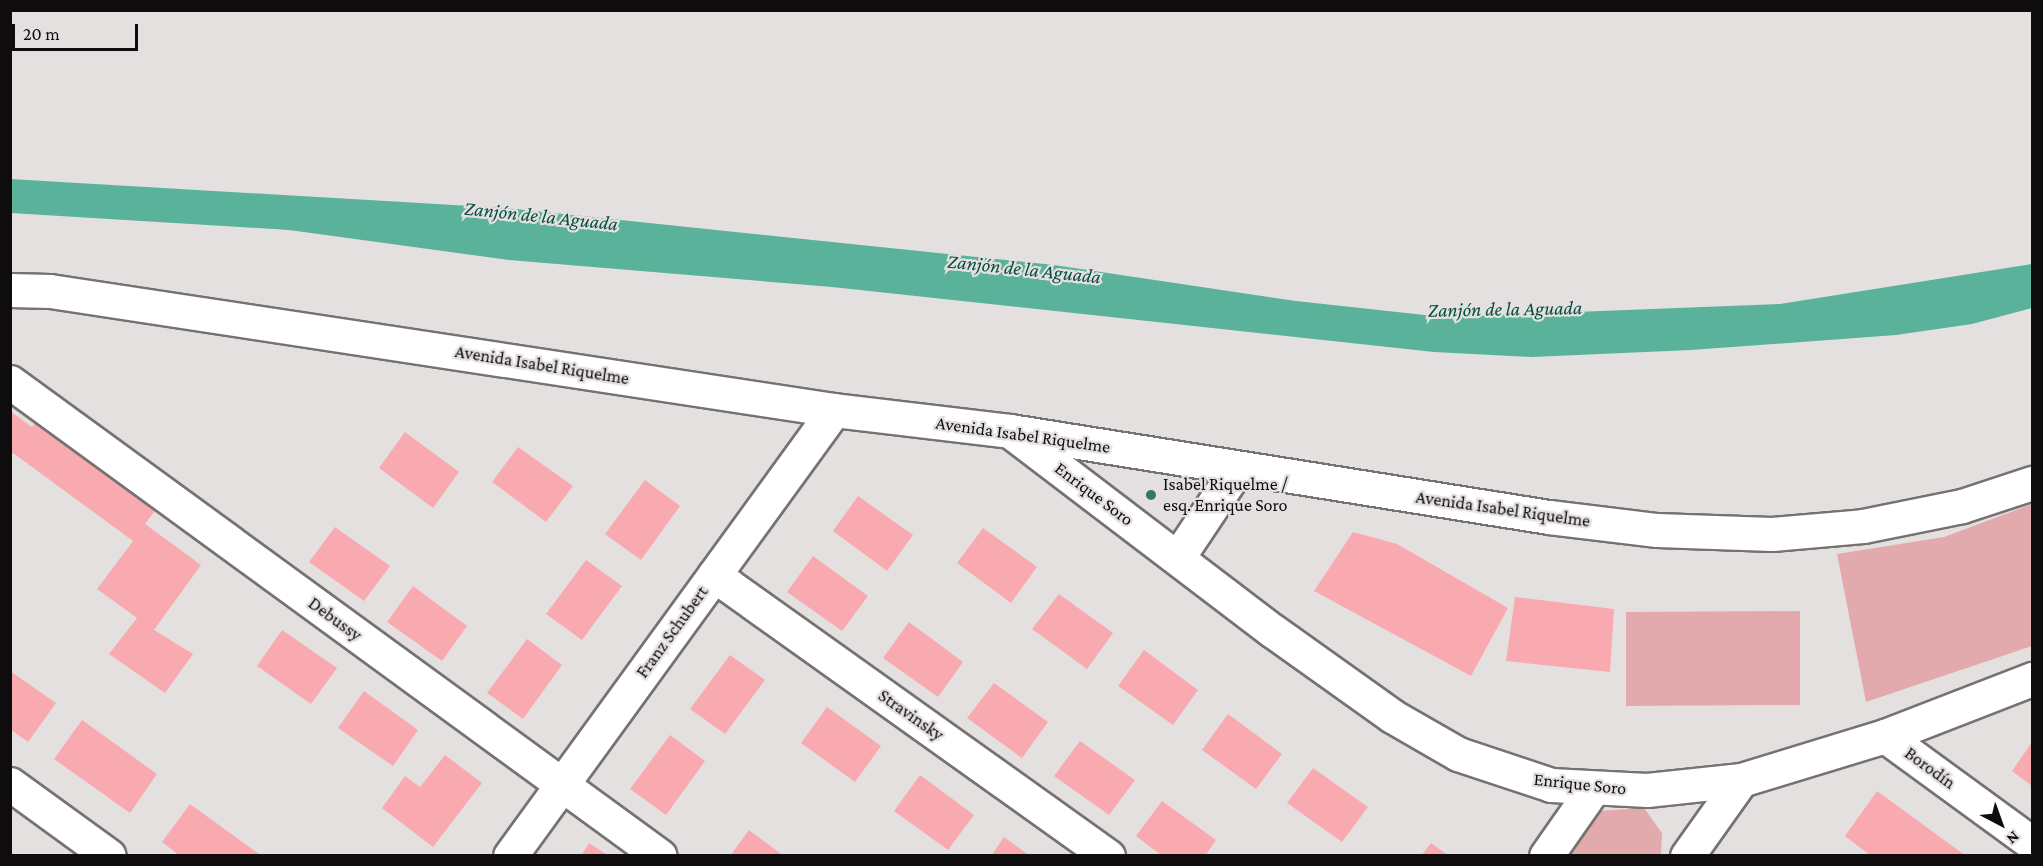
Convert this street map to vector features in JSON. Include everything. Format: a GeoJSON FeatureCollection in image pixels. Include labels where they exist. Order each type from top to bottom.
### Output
{"type":"FeatureCollection","features":[{"type":"Feature","properties":{"kind":"street","name":"Avenida Isabel Riquelme"},"geometry":{"type":"LineString","coordinates":[[10,290],[50,291],[834,410],[1010,431],[1549,518],[1719,534],[1772,534],[1863,526],[1962,506],[2032,483]]}},
{"type":"Feature","properties":{"kind":"street","name":"Debussy"},"geometry":{"type":"LineString","coordinates":[[10,382],[660,855]]}},
{"type":"Feature","properties":{"kind":"street","name":"Franz Schubert"},"geometry":{"type":"LineString","coordinates":[[510,855],[834,410]]}},
{"type":"Feature","properties":{"kind":"street","name":"Enrique Soro"},"geometry":{"type":"LineString","coordinates":[[1010,431],[1273,631],[1392,716],[1442,745],[1516,777],[1593,789],[1683,788],[1740,780],[1886,736],[2032,679]]}},
{"type":"Feature","properties":{"kind":"street"},"geometry":{"type":"LineString","coordinates":[[1178,557],[1237,469]]}},
{"type":"Feature","properties":{"kind":"street","name":"Stravinsky"},"geometry":{"type":"LineString","coordinates":[[714,575],[1108,855]]}},
{"type":"Feature","properties":{"kind":"street","name":"Borodín"},"geometry":{"type":"LineString","coordinates":[[1886,736],[2032,843]]}},
{"type":"Feature","properties":{"kind":"street"},"geometry":{"type":"LineString","coordinates":[[1687,855],[1740,780]]}},
{"type":"Feature","properties":{"kind":"street"},"geometry":{"type":"LineString","coordinates":[[10,784],[109,855]]}},
{"type":"Feature","properties":{"kind":"street"},"geometry":{"type":"LineString","coordinates":[[1546,855],[1593,789]]}},
{"type":"Feature","properties":{"kind":"shaded area"},"geometry":{"type":"Polygon","coordinates":[[[2032,504],[2032,646],[1866,702],[1837,554],[1944,537],[2032,504]]]}},
{"type":"Feature","properties":{"kind":"shaded area"},"geometry":{"type":"Polygon","coordinates":[[[1800,611],[1800,705],[1626,706],[1626,612],[1800,611]]]}},
{"type":"Feature","properties":{"kind":"shaded area"},"geometry":{"type":"Polygon","coordinates":[[[1644,808],[1662,833],[1661,855],[1565,856],[1598,811],[1644,808]]]}},
{"type":"Feature","properties":{"kind":"water","name":"Zanjón de la Aguada"},"geometry":{"type":"Polygon","coordinates":[[[10,179],[505,208],[1054,265],[1296,301],[1443,317],[1780,304],[2032,264],[2032,308],[1972,324],[1896,335],[1691,350],[1532,357],[1434,352],[832,287],[509,260],[289,230],[11,213],[10,179]]]}},
{"type":"Feature","properties":{"kind":"building"},"geometry":{"type":"Polygon","coordinates":[[[10,411],[32,427],[42,415],[161,503],[145,524],[201,565],[154,630],[193,654],[165,693],[109,654],[137,618],[97,589],[133,541],[13,453],[10,457],[10,411]]]}},
{"type":"Feature","properties":{"kind":"building"},"geometry":{"type":"Polygon","coordinates":[[[405,432],[459,472],[433,508],[379,468],[405,432]]]}},
{"type":"Feature","properties":{"kind":"building"},"geometry":{"type":"Polygon","coordinates":[[[518,447],[573,486],[546,522],[492,482],[518,447]]]}},
{"type":"Feature","properties":{"kind":"building"},"geometry":{"type":"Polygon","coordinates":[[[645,480],[680,506],[641,560],[605,534],[645,480]]]}},
{"type":"Feature","properties":{"kind":"building"},"geometry":{"type":"Polygon","coordinates":[[[858,496],[913,535],[887,571],[833,531],[858,496]]]}},
{"type":"Feature","properties":{"kind":"building"},"geometry":{"type":"Polygon","coordinates":[[[335,527],[390,566],[364,601],[309,562],[335,527]]]}},
{"type":"Feature","properties":{"kind":"building"},"geometry":{"type":"Polygon","coordinates":[[[983,528],[1037,567],[1011,603],[957,563],[983,528]]]}},
{"type":"Feature","properties":{"kind":"building"},"geometry":{"type":"Polygon","coordinates":[[[1353,532],[1397,544],[1508,608],[1471,676],[1314,591],[1353,532]]]}},
{"type":"Feature","properties":{"kind":"building"},"geometry":{"type":"Polygon","coordinates":[[[813,556],[868,596],[842,631],[787,592],[813,556]]]}},
{"type":"Feature","properties":{"kind":"building"},"geometry":{"type":"Polygon","coordinates":[[[586,560],[622,586],[582,640],[546,614],[586,560]]]}},
{"type":"Feature","properties":{"kind":"building"},"geometry":{"type":"Polygon","coordinates":[[[413,586],[467,626],[442,661],[387,622],[413,586]]]}},
{"type":"Feature","properties":{"kind":"building"},"geometry":{"type":"Polygon","coordinates":[[[1059,594],[1113,633],[1087,669],[1032,629],[1059,594]]]}},
{"type":"Feature","properties":{"kind":"building"},"geometry":{"type":"Polygon","coordinates":[[[1515,597],[1614,609],[1610,672],[1506,661],[1515,597]]]}},
{"type":"Feature","properties":{"kind":"building"},"geometry":{"type":"Polygon","coordinates":[[[909,622],[963,662],[938,697],[883,658],[909,622]]]}},
{"type":"Feature","properties":{"kind":"building"},"geometry":{"type":"Polygon","coordinates":[[[282,630],[337,668],[311,704],[257,666],[282,630]]]}},
{"type":"Feature","properties":{"kind":"building"},"geometry":{"type":"Polygon","coordinates":[[[527,639],[562,665],[523,719],[487,693],[527,639]]]}},
{"type":"Feature","properties":{"kind":"building"},"geometry":{"type":"Polygon","coordinates":[[[1144,650],[1198,690],[1173,725],[1118,686],[1144,650]]]}},
{"type":"Feature","properties":{"kind":"building"},"geometry":{"type":"Polygon","coordinates":[[[730,655],[765,680],[725,734],[690,709],[730,655]]]}},
{"type":"Feature","properties":{"kind":"building"},"geometry":{"type":"Polygon","coordinates":[[[10,671],[56,703],[28,742],[10,729],[10,671]]]}},
{"type":"Feature","properties":{"kind":"building"},"geometry":{"type":"Polygon","coordinates":[[[994,683],[1048,722],[1022,758],[967,718],[994,683]]]}},
{"type":"Feature","properties":{"kind":"building"},"geometry":{"type":"Polygon","coordinates":[[[364,691],[418,730],[393,766],[338,728],[364,691]]]}},
{"type":"Feature","properties":{"kind":"building"},"geometry":{"type":"Polygon","coordinates":[[[827,707],[881,746],[855,782],[801,743],[827,707]]]}},
{"type":"Feature","properties":{"kind":"building"},"geometry":{"type":"Polygon","coordinates":[[[1228,714],[1282,754],[1256,789],[1202,750],[1228,714]]]}},
{"type":"Feature","properties":{"kind":"building"},"geometry":{"type":"Polygon","coordinates":[[[82,720],[157,774],[130,813],[54,759],[82,720]]]}},
{"type":"Feature","properties":{"kind":"building"},"geometry":{"type":"Polygon","coordinates":[[[670,735],[705,761],[666,815],[630,789],[670,735]]]}},
{"type":"Feature","properties":{"kind":"building"},"geometry":{"type":"Polygon","coordinates":[[[1080,741],[1135,780],[1109,815],[1054,776],[1080,741]]]}},
{"type":"Feature","properties":{"kind":"building"},"geometry":{"type":"Polygon","coordinates":[[[2032,742],[2032,786],[2012,771],[2032,742]]]}},
{"type":"Feature","properties":{"kind":"building"},"geometry":{"type":"Polygon","coordinates":[[[445,755],[482,783],[433,847],[382,808],[405,776],[420,787],[445,755]]]}},
{"type":"Feature","properties":{"kind":"building"},"geometry":{"type":"Polygon","coordinates":[[[1313,768],[1368,807],[1342,842],[1287,803],[1313,768]]]}},
{"type":"Feature","properties":{"kind":"building"},"geometry":{"type":"Polygon","coordinates":[[[920,775],[974,815],[948,850],[894,811],[920,775]]]}},
{"type":"Feature","properties":{"kind":"building"},"geometry":{"type":"Polygon","coordinates":[[[1877,791],[1966,856],[1871,856],[1845,836],[1877,791]]]}},
{"type":"Feature","properties":{"kind":"building"},"geometry":{"type":"Polygon","coordinates":[[[1162,801],[1216,840],[1205,856],[1162,856],[1136,836],[1162,801]]]}},
{"type":"Feature","properties":{"kind":"building"},"geometry":{"type":"Polygon","coordinates":[[[190,804],[262,856],[180,856],[162,842],[190,804]]]}},
{"type":"Feature","properties":{"kind":"building"},"geometry":{"type":"Polygon","coordinates":[[[749,830],[784,856],[730,856],[749,830]]]}},
{"type":"Feature","properties":{"kind":"building"},"geometry":{"type":"Polygon","coordinates":[[[1004,837],[1030,856],[991,856],[1004,837]]]}},
{"type":"Feature","properties":{"kind":"building"},"geometry":{"type":"Polygon","coordinates":[[[589,843],[609,856],[581,856],[589,843]]]}},
{"type":"Feature","properties":{"kind":"building"},"geometry":{"type":"Polygon","coordinates":[[[1431,843],[1449,856],[1421,856],[1431,843]]]}},
{"type":"Feature","properties":{"kind":"place","name":"Isabel Riquelme / esq. Enrique Soro"},"geometry":{"type":"Point","coordinates":[1151,495]}}]}
